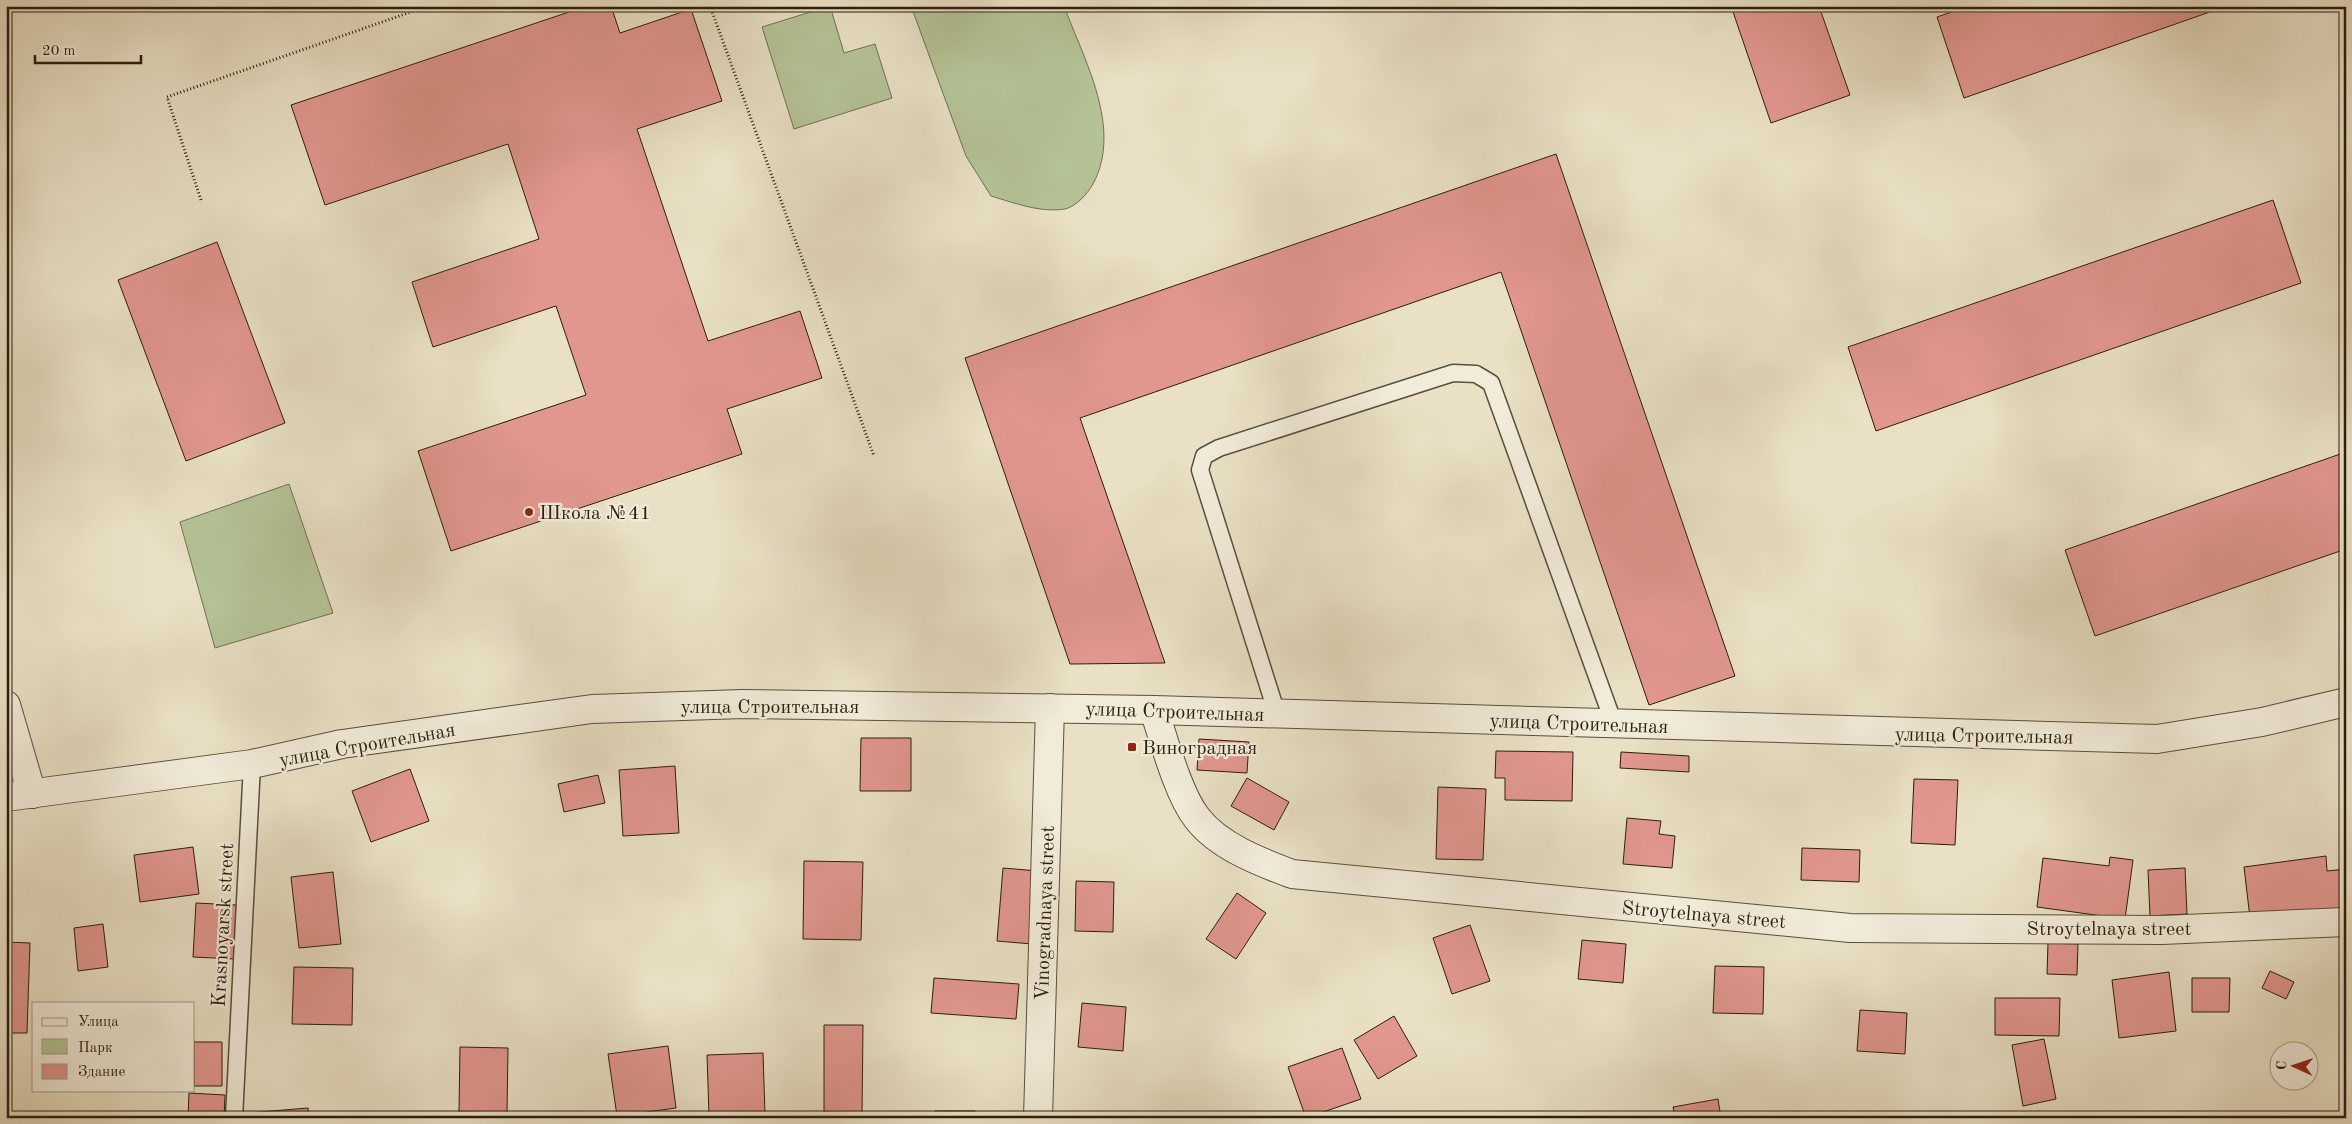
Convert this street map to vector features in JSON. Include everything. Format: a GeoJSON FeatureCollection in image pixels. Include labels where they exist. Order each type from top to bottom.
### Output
{"type":"FeatureCollection","features":[{"type":"Feature","properties":{"kind":"street","name":"улица Строительная"},"geometry":{"type":"LineString","coordinates":[[19,796],[252,764],[342,744],[592,709],[743,704],[1050,708],[2157,739],[2262,722],[2346,702]]}},
{"type":"Feature","properties":{"kind":"street"},"geometry":{"type":"LineString","coordinates":[[6,705],[19,796]]}},
{"type":"Feature","properties":{"kind":"street","name":"Vinogradnaya street"},"geometry":{"type":"LineString","coordinates":[[1038,1118],[1050,708]]}},
{"type":"Feature","properties":{"kind":"street","name":"Stroytelnaya street"},"geometry":{"type":"LineString","coordinates":[[1154,710],[1180,784],[1197,818],[1230,846],[1259,861],[1292,874],[1850,928],[2162,930],[2346,922]]}},
{"type":"Feature","properties":{"kind":"lane"},"geometry":{"type":"LineString","coordinates":[[1277,714],[1200,470],[1204,456],[1218,448],[1453,372],[1476,374],[1491,383],[1614,724]]}},
{"type":"Feature","properties":{"kind":"lane","name":"Krasnoyarsk street"},"geometry":{"type":"LineString","coordinates":[[234,1118],[252,764]]}},
{"type":"Feature","properties":{"kind":"path"},"geometry":{"type":"LineString","coordinates":[[201,200],[168,97],[428,6]]}},
{"type":"Feature","properties":{"kind":"path"},"geometry":{"type":"LineString","coordinates":[[710,6],[874,456]]}},
{"type":"Feature","properties":{"kind":"green space"},"geometry":{"type":"Polygon","coordinates":[[[830,6],[844,53],[875,44],[892,98],[794,129],[762,27],[830,6]]]}},
{"type":"Feature","properties":{"kind":"green space"},"geometry":{"type":"Polygon","coordinates":[[[911,6],[1064,6],[1090,71],[1102,117],[1104,140],[1101,162],[1093,184],[1085,196],[1065,209],[1046,210],[1028,207],[991,196],[966,156],[911,6]]]}},
{"type":"Feature","properties":{"kind":"green space"},"geometry":{"type":"Polygon","coordinates":[[[289,484],[333,613],[215,648],[180,522],[289,484]]]}},
{"type":"Feature","properties":{"kind":"building","name":"Школа №41"},"geometry":{"type":"Polygon","coordinates":[[[587,6],[611,6],[620,33],[691,9],[722,101],[637,129],[708,341],[800,311],[822,378],[727,409],[742,454],[451,551],[418,451],[586,395],[556,306],[433,347],[412,282],[539,239],[508,144],[325,205],[291,105],[587,6]]]}},
{"type":"Feature","properties":{"kind":"building"},"geometry":{"type":"Polygon","coordinates":[[[1731,6],[1819,6],[1850,95],[1771,123],[1731,6]]]}},
{"type":"Feature","properties":{"kind":"building"},"geometry":{"type":"Polygon","coordinates":[[[1969,6],[2227,6],[1964,98],[1937,17],[1969,6]]]}},
{"type":"Feature","properties":{"kind":"building"},"geometry":{"type":"Polygon","coordinates":[[[1556,154],[1735,676],[1649,705],[1501,272],[1080,418],[1165,663],[1070,664],[965,358],[1556,154]]]}},
{"type":"Feature","properties":{"kind":"building"},"geometry":{"type":"Polygon","coordinates":[[[2273,200],[2301,283],[1876,431],[1848,347],[2273,200]]]}},
{"type":"Feature","properties":{"kind":"building"},"geometry":{"type":"Polygon","coordinates":[[[217,242],[285,423],[186,461],[118,280],[217,242]]]}},
{"type":"Feature","properties":{"kind":"building"},"geometry":{"type":"Polygon","coordinates":[[[2346,452],[2346,549],[2095,636],[2065,550],[2346,452]]]}},
{"type":"Feature","properties":{"kind":"building"},"geometry":{"type":"Polygon","coordinates":[[[861,738],[911,738],[911,791],[860,791],[861,738]]]}},
{"type":"Feature","properties":{"kind":"building"},"geometry":{"type":"Polygon","coordinates":[[[1199,739],[1249,742],[1247,773],[1197,770],[1199,739]]]}},
{"type":"Feature","properties":{"kind":"building"},"geometry":{"type":"Polygon","coordinates":[[[1496,751],[1573,752],[1572,801],[1505,800],[1505,778],[1495,778],[1496,751]]]}},
{"type":"Feature","properties":{"kind":"building"},"geometry":{"type":"Polygon","coordinates":[[[1621,752],[1689,756],[1689,772],[1620,768],[1621,752]]]}},
{"type":"Feature","properties":{"kind":"building"},"geometry":{"type":"Polygon","coordinates":[[[675,766],[679,833],[623,836],[619,770],[675,766]]]}},
{"type":"Feature","properties":{"kind":"building"},"geometry":{"type":"Polygon","coordinates":[[[410,769],[429,821],[371,842],[352,791],[410,769]]]}},
{"type":"Feature","properties":{"kind":"building"},"geometry":{"type":"Polygon","coordinates":[[[598,775],[605,803],[564,812],[558,784],[598,775]]]}},
{"type":"Feature","properties":{"kind":"building"},"geometry":{"type":"Polygon","coordinates":[[[1247,778],[1289,802],[1274,830],[1231,806],[1247,778]]]}},
{"type":"Feature","properties":{"kind":"building"},"geometry":{"type":"Polygon","coordinates":[[[1914,779],[1958,780],[1955,845],[1911,843],[1914,779]]]}},
{"type":"Feature","properties":{"kind":"building"},"geometry":{"type":"Polygon","coordinates":[[[1438,787],[1486,789],[1483,860],[1436,859],[1438,787]]]}},
{"type":"Feature","properties":{"kind":"building"},"geometry":{"type":"Polygon","coordinates":[[[1627,818],[1661,821],[1659,834],[1675,836],[1672,868],[1623,864],[1627,818]]]}},
{"type":"Feature","properties":{"kind":"building"},"geometry":{"type":"Polygon","coordinates":[[[193,847],[199,894],[140,902],[134,855],[193,847]]]}},
{"type":"Feature","properties":{"kind":"building"},"geometry":{"type":"Polygon","coordinates":[[[1802,848],[1860,850],[1859,882],[1801,880],[1802,848]]]}},
{"type":"Feature","properties":{"kind":"building"},"geometry":{"type":"Polygon","coordinates":[[[2326,856],[2327,871],[2346,869],[2346,912],[2250,918],[2244,867],[2326,856]]]}},
{"type":"Feature","properties":{"kind":"building"},"geometry":{"type":"Polygon","coordinates":[[[2110,857],[2133,860],[2125,919],[2037,907],[2043,858],[2109,866],[2110,857]]]}},
{"type":"Feature","properties":{"kind":"building"},"geometry":{"type":"Polygon","coordinates":[[[804,861],[863,862],[861,940],[803,939],[804,861]]]}},
{"type":"Feature","properties":{"kind":"building"},"geometry":{"type":"Polygon","coordinates":[[[1003,868],[1038,871],[1032,944],[997,941],[1003,868]]]}},
{"type":"Feature","properties":{"kind":"building"},"geometry":{"type":"Polygon","coordinates":[[[2185,868],[2187,914],[2150,916],[2148,870],[2185,868]]]}},
{"type":"Feature","properties":{"kind":"building"},"geometry":{"type":"Polygon","coordinates":[[[333,872],[341,944],[299,948],[291,877],[333,872]]]}},
{"type":"Feature","properties":{"kind":"building"},"geometry":{"type":"Polygon","coordinates":[[[1076,881],[1114,882],[1113,932],[1075,931],[1076,881]]]}},
{"type":"Feature","properties":{"kind":"building"},"geometry":{"type":"Polygon","coordinates":[[[1237,893],[1266,913],[1236,959],[1206,939],[1237,893]]]}},
{"type":"Feature","properties":{"kind":"building"},"geometry":{"type":"Polygon","coordinates":[[[196,903],[236,905],[234,959],[193,957],[196,903]]]}},
{"type":"Feature","properties":{"kind":"building"},"geometry":{"type":"Polygon","coordinates":[[[103,924],[108,967],[78,971],[74,928],[103,924]]]}},
{"type":"Feature","properties":{"kind":"building"},"geometry":{"type":"Polygon","coordinates":[[[1470,925],[1490,981],[1452,994],[1433,938],[1470,925]]]}},
{"type":"Feature","properties":{"kind":"building"},"geometry":{"type":"Polygon","coordinates":[[[1582,940],[1626,944],[1623,983],[1578,979],[1582,940]]]}},
{"type":"Feature","properties":{"kind":"building"},"geometry":{"type":"Polygon","coordinates":[[[6,942],[30,943],[27,1033],[6,1033],[6,942]]]}},
{"type":"Feature","properties":{"kind":"building"},"geometry":{"type":"Polygon","coordinates":[[[2048,943],[2078,944],[2077,975],[2047,974],[2048,943]]]}},
{"type":"Feature","properties":{"kind":"building"},"geometry":{"type":"Polygon","coordinates":[[[1715,966],[1764,967],[1763,1014],[1713,1013],[1715,966]]]}},
{"type":"Feature","properties":{"kind":"building"},"geometry":{"type":"Polygon","coordinates":[[[294,967],[353,968],[352,1025],[292,1024],[294,967]]]}},
{"type":"Feature","properties":{"kind":"building"},"geometry":{"type":"Polygon","coordinates":[[[2270,971],[2294,982],[2286,999],[2262,988],[2270,971]]]}},
{"type":"Feature","properties":{"kind":"building"},"geometry":{"type":"Polygon","coordinates":[[[2169,972],[2176,1031],[2119,1038],[2112,980],[2169,972]]]}},
{"type":"Feature","properties":{"kind":"building"},"geometry":{"type":"Polygon","coordinates":[[[934,978],[1019,984],[1016,1019],[931,1013],[934,978]]]}},
{"type":"Feature","properties":{"kind":"building"},"geometry":{"type":"Polygon","coordinates":[[[2192,978],[2230,978],[2229,1012],[2192,1012],[2192,978]]]}},
{"type":"Feature","properties":{"kind":"building"},"geometry":{"type":"Polygon","coordinates":[[[1995,998],[2060,998],[2059,1036],[1995,1035],[1995,998]]]}},
{"type":"Feature","properties":{"kind":"building"},"geometry":{"type":"Polygon","coordinates":[[[1082,1003],[1126,1007],[1123,1051],[1078,1047],[1082,1003]]]}},
{"type":"Feature","properties":{"kind":"building"},"geometry":{"type":"Polygon","coordinates":[[[1860,1010],[1907,1013],[1905,1054],[1857,1051],[1860,1010]]]}},
{"type":"Feature","properties":{"kind":"building"},"geometry":{"type":"Polygon","coordinates":[[[1394,1016],[1417,1056],[1378,1079],[1354,1040],[1394,1016]]]}},
{"type":"Feature","properties":{"kind":"building"},"geometry":{"type":"Polygon","coordinates":[[[824,1025],[863,1025],[862,1113],[824,1112],[824,1025]]]}},
{"type":"Feature","properties":{"kind":"building"},"geometry":{"type":"Polygon","coordinates":[[[2044,1039],[2056,1099],[2023,1106],[2012,1045],[2044,1039]]]}},
{"type":"Feature","properties":{"kind":"building"},"geometry":{"type":"Polygon","coordinates":[[[195,1042],[222,1042],[222,1086],[195,1086],[195,1042]]]}},
{"type":"Feature","properties":{"kind":"building"},"geometry":{"type":"Polygon","coordinates":[[[668,1046],[676,1108],[617,1116],[608,1054],[668,1046]]]}},
{"type":"Feature","properties":{"kind":"building"},"geometry":{"type":"Polygon","coordinates":[[[460,1047],[508,1048],[507,1113],[459,1112],[460,1047]]]}},
{"type":"Feature","properties":{"kind":"building"},"geometry":{"type":"Polygon","coordinates":[[[1342,1048],[1361,1099],[1306,1118],[1288,1067],[1342,1048]]]}},
{"type":"Feature","properties":{"kind":"building"},"geometry":{"type":"Polygon","coordinates":[[[763,1053],[765,1114],[709,1115],[707,1055],[763,1053]]]}},
{"type":"Feature","properties":{"kind":"building"},"geometry":{"type":"Polygon","coordinates":[[[189,1093],[225,1095],[224,1118],[188,1118],[189,1093]]]}},
{"type":"Feature","properties":{"kind":"building"},"geometry":{"type":"Polygon","coordinates":[[[1718,1099],[1721,1118],[1675,1118],[1673,1107],[1718,1099]]]}},
{"type":"Feature","properties":{"kind":"building"},"geometry":{"type":"Polygon","coordinates":[[[308,1108],[309,1118],[247,1118],[247,1113],[308,1108]]]}},
{"type":"Feature","properties":{"kind":"building"},"geometry":{"type":"Polygon","coordinates":[[[935,1111],[975,1111],[975,1118],[935,1118],[935,1111]]]}},
{"type":"Feature","properties":{"kind":"place","name":"Школа №41"},"geometry":{"type":"Point","coordinates":[529,512]}},
{"type":"Feature","properties":{"kind":"place","name":"Виноградная"},"geometry":{"type":"Point","coordinates":[1132,747]}}]}
